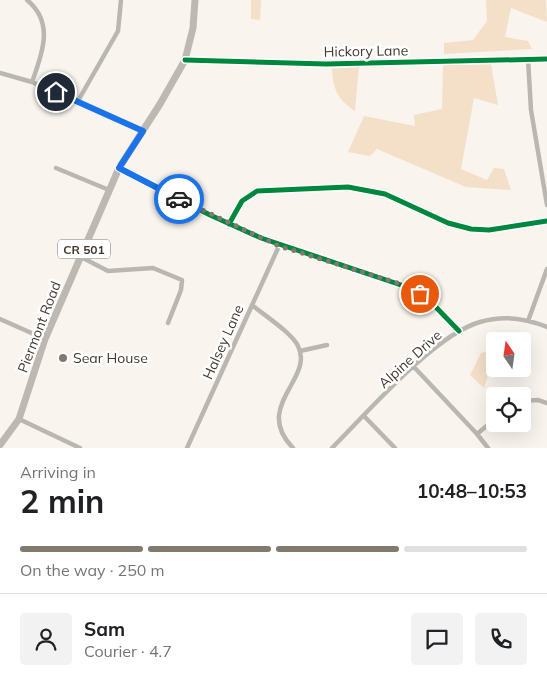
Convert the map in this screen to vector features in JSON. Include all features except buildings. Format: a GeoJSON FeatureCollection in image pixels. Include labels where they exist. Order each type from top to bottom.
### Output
{"type":"FeatureCollection","features":[{"type":"Feature","properties":{"kind":"main road","name":"Piermont Road"},"geometry":{"type":"LineString","coordinates":[[0,445],[19,419],[45,339],[119,168],[185,60],[193,28],[195,0]]}},
{"type":"Feature","properties":{"kind":"street"},"geometry":{"type":"LineString","coordinates":[[28,0],[41,17],[45,34],[44,50],[32,82]]}},
{"type":"Feature","properties":{"kind":"street"},"geometry":{"type":"LineString","coordinates":[[78,101],[118,31],[121,0]]}},
{"type":"Feature","properties":{"kind":"street"},"geometry":{"type":"LineString","coordinates":[[528,59],[532,110],[547,205]]}},
{"type":"Feature","properties":{"kind":"street","name":"Hickory Lane"},"geometry":{"type":"LineString","coordinates":[[185,60],[326,64],[547,59]]}},
{"type":"Feature","properties":{"kind":"street"},"geometry":{"type":"LineString","coordinates":[[1,73],[32,82],[143,131]]}},
{"type":"Feature","properties":{"kind":"street"},"geometry":{"type":"LineString","coordinates":[[56,168],[109,190]]}},
{"type":"Feature","properties":{"kind":"street"},"geometry":{"type":"LineString","coordinates":[[119,168],[229,224],[279,246],[404,285],[428,299],[459,331]]}},
{"type":"Feature","properties":{"kind":"street"},"geometry":{"type":"LineString","coordinates":[[229,224],[242,201],[257,191],[348,188],[385,194],[448,223],[471,229],[489,230],[547,221]]}},
{"type":"Feature","properties":{"kind":"street","name":"Halsey Lane"},"geometry":{"type":"LineString","coordinates":[[187,448],[279,246]]}},
{"type":"Feature","properties":{"kind":"street"},"geometry":{"type":"LineString","coordinates":[[81,257],[108,271],[152,268],[182,280],[181,290],[168,323]]}},
{"type":"Feature","properties":{"kind":"street"},"geometry":{"type":"LineString","coordinates":[[528,321],[547,269]]}},
{"type":"Feature","properties":{"kind":"street"},"geometry":{"type":"LineString","coordinates":[[252,305],[296,342],[300,351],[300,365],[279,415],[283,435],[293,448]]}},
{"type":"Feature","properties":{"kind":"street","name":"Alpine Drive"},"geometry":{"type":"LineString","coordinates":[[332,448],[414,367],[459,331],[490,320],[513,318],[547,328]]}},
{"type":"Feature","properties":{"kind":"street"},"geometry":{"type":"LineString","coordinates":[[0,319],[45,339]]}},
{"type":"Feature","properties":{"kind":"street"},"geometry":{"type":"LineString","coordinates":[[300,351],[327,344]]}},
{"type":"Feature","properties":{"kind":"street"},"geometry":{"type":"LineString","coordinates":[[414,367],[478,434],[488,448]]}},
{"type":"Feature","properties":{"kind":"street"},"geometry":{"type":"LineString","coordinates":[[531,400],[538,400],[547,403]]}},
{"type":"Feature","properties":{"kind":"street"},"geometry":{"type":"LineString","coordinates":[[364,416],[395,448]]}},
{"type":"Feature","properties":{"kind":"street"},"geometry":{"type":"LineString","coordinates":[[19,419],[80,448]]}},
{"type":"Feature","properties":{"kind":"street"},"geometry":{"type":"LineString","coordinates":[[478,434],[486,427]]}},
{"type":"Feature","properties":{"kind":"shaded area"},"geometry":{"type":"Polygon","coordinates":[[[251,0],[261,0],[260,20],[251,19],[251,0]]]}},
{"type":"Feature","properties":{"kind":"shaded area"},"geometry":{"type":"Polygon","coordinates":[[[486,0],[546,0],[547,22],[511,8],[505,37],[528,41],[532,49],[444,54],[444,43],[473,40],[487,21],[486,0]]]}},
{"type":"Feature","properties":{"kind":"shaded area"},"geometry":{"type":"Polygon","coordinates":[[[491,64],[498,105],[474,98],[461,169],[487,180],[494,168],[504,169],[511,190],[466,187],[377,149],[370,156],[348,152],[364,116],[415,126],[414,115],[442,109],[443,65],[491,64]]]}},
{"type":"Feature","properties":{"kind":"shaded area"},"geometry":{"type":"Polygon","coordinates":[[[359,66],[355,111],[344,103],[337,93],[332,69],[359,66]]]}},
{"type":"Feature","properties":{"kind":"shaded area"},"geometry":{"type":"Polygon","coordinates":[[[486,352],[487,378],[484,388],[470,375],[481,353],[486,352]]]}},
{"type":"Feature","properties":{"kind":"cycle path"},"geometry":{"type":"LineString","coordinates":[[185,60],[326,64],[547,59]]}},
{"type":"Feature","properties":{"kind":"cycle path"},"geometry":{"type":"LineString","coordinates":[[119,168],[210,215],[261,238],[413,289],[428,299],[459,331]]}},
{"type":"Feature","properties":{"kind":"cycle path"},"geometry":{"type":"LineString","coordinates":[[229,224],[242,201],[257,191],[348,187],[385,194],[448,223],[471,229],[489,230],[547,221]]}},
{"type":"Feature","properties":{"kind":"way so far"},"geometry":{"type":"LineString","coordinates":[[179,199],[279,246],[404,285],[420,294]]}},
{"type":"Feature","properties":{"kind":"place","name":"Sear House"},"geometry":{"type":"Point","coordinates":[63,358]}},
{"type":"Feature","properties":{"kind":"route"},"geometry":{"type":"LineString","coordinates":[[56,92],[143,131],[119,168],[179,199]]}}]}
